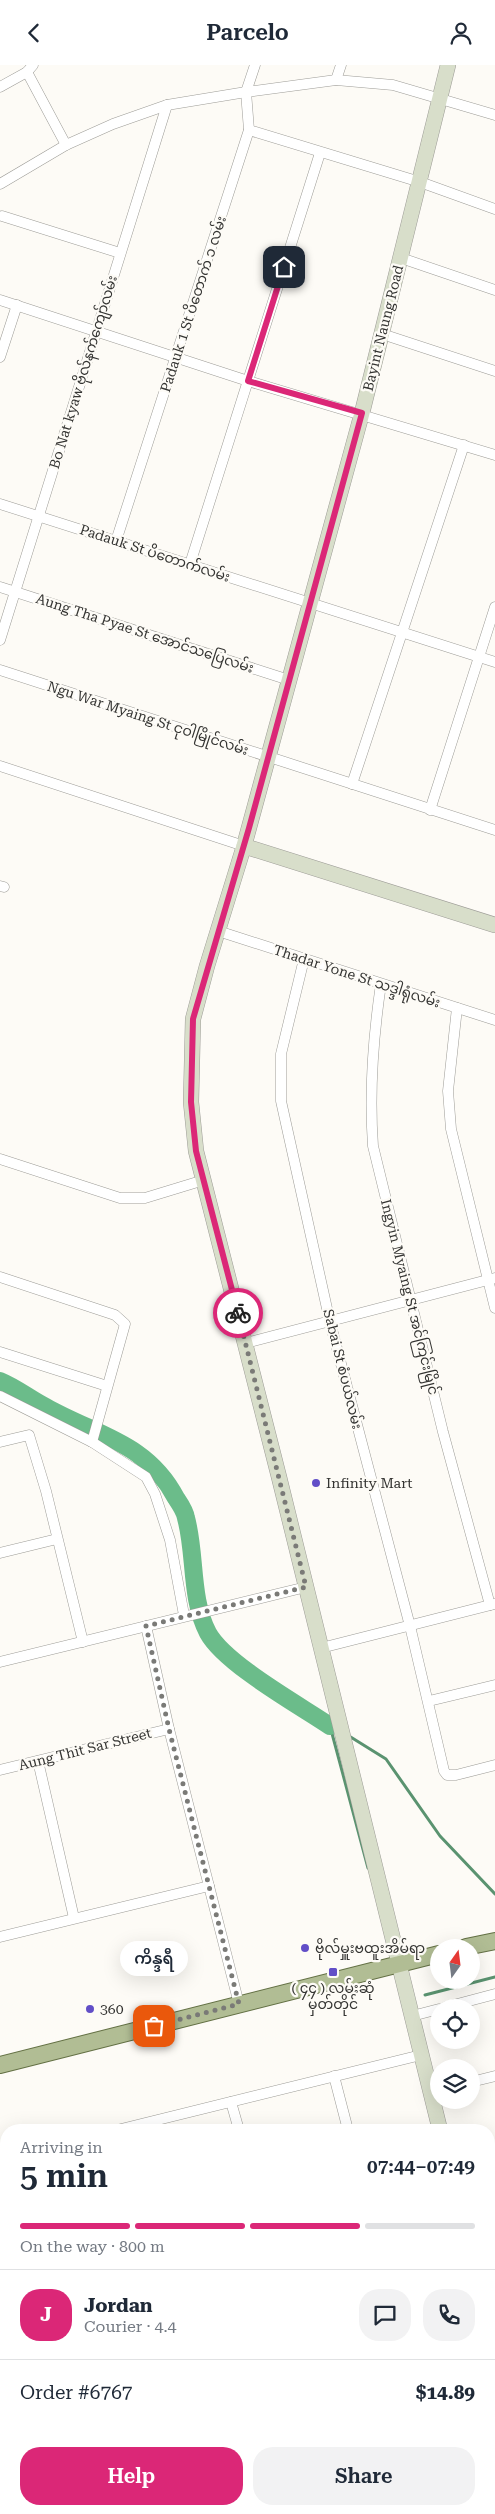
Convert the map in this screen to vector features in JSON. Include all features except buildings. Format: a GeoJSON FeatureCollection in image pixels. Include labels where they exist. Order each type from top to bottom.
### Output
{"type":"FeatureCollection","features":[{"type":"Feature","properties":{"kind":"main road","name":"Bayint Naung Road"},"geometry":{"type":"LineString","coordinates":[[430,2081],[421,2055],[246,1343],[196,1151],[191,1102],[193,1019],[269,757],[362,413],[448,65]]}},
{"type":"Feature","properties":{"kind":"main road"},"geometry":{"type":"LineString","coordinates":[[244,846],[495,925]]}},
{"type":"Feature","properties":{"kind":"main road"},"geometry":{"type":"LineString","coordinates":[[480,1944],[495,1941]]}},
{"type":"Feature","properties":{"kind":"main road"},"geometry":{"type":"LineString","coordinates":[[1,2060],[239,2004],[430,1956]]}},
{"type":"Feature","properties":{"kind":"main road","name":"Bayint Naung Road"},"geometry":{"type":"LineString","coordinates":[[437,2109],[439,2124]]}},
{"type":"Feature","properties":{"kind":"street","name":"Padauk 1 St ပိတောက် ၁ လမ်း"},"geometry":{"type":"LineString","coordinates":[[116,541],[177,357],[249,129],[246,92],[255,65]]}},
{"type":"Feature","properties":{"kind":"street"},"geometry":{"type":"LineString","coordinates":[[336,80],[341,65]]}},
{"type":"Feature","properties":{"kind":"street"},"geometry":{"type":"LineString","coordinates":[[0,87],[30,68],[66,145]]}},
{"type":"Feature","properties":{"kind":"street"},"geometry":{"type":"LineString","coordinates":[[0,183],[66,145],[113,124],[167,105],[246,92],[336,80],[393,85],[440,97],[495,115]]}},
{"type":"Feature","properties":{"kind":"street","name":"Bo Nat kyaw ဗိုလ်နက်ကျော်လမ်း"},"geometry":{"type":"LineString","coordinates":[[0,640],[167,105]]}},
{"type":"Feature","properties":{"kind":"street"},"geometry":{"type":"LineString","coordinates":[[249,129],[320,153],[420,182],[495,209]]}},
{"type":"Feature","properties":{"kind":"street"},"geometry":{"type":"LineString","coordinates":[[190,565],[320,153]]}},
{"type":"Feature","properties":{"kind":"street"},"geometry":{"type":"LineString","coordinates":[[2,216],[120,253]]}},
{"type":"Feature","properties":{"kind":"street"},"geometry":{"type":"LineString","coordinates":[[401,258],[495,290]]}},
{"type":"Feature","properties":{"kind":"street"},"geometry":{"type":"LineString","coordinates":[[0,300],[248,381],[362,413],[495,455]]}},
{"type":"Feature","properties":{"kind":"street"},"geometry":{"type":"LineString","coordinates":[[0,357],[17,305]]}},
{"type":"Feature","properties":{"kind":"street"},"geometry":{"type":"LineString","coordinates":[[382,334],[495,371]]}},
{"type":"Feature","properties":{"kind":"street"},"geometry":{"type":"LineString","coordinates":[[352,784],[464,445]]}},
{"type":"Feature","properties":{"kind":"street","name":"Padauk St ပိတောက်လမ်း"},"geometry":{"type":"LineString","coordinates":[[0,504],[495,662]]}},
{"type":"Feature","properties":{"kind":"street","name":"Aung Tha Pyae St အောင်သပြေလမ်း"},"geometry":{"type":"LineString","coordinates":[[0,587],[290,680]]}},
{"type":"Feature","properties":{"kind":"street"},"geometry":{"type":"LineString","coordinates":[[430,810],[495,607]]}},
{"type":"Feature","properties":{"kind":"street","name":"Ngu War Myaing St ငုဝါမြိုင်လမ်း"},"geometry":{"type":"LineString","coordinates":[[0,670],[495,831]]}},
{"type":"Feature","properties":{"kind":"street"},"geometry":{"type":"LineString","coordinates":[[0,767],[244,846]]}},
{"type":"Feature","properties":{"kind":"street","name":"Thadar Yone St သဒ္ဒါရုံလမ်း"},"geometry":{"type":"LineString","coordinates":[[218,931],[495,1020]]}},
{"type":"Feature","properties":{"kind":"street","name":"Sabai St စံပယ်လမ်း"},"geometry":{"type":"LineString","coordinates":[[304,959],[281,1054],[281,1101],[330,1322],[410,1625],[444,1771],[447,1775],[456,1775],[495,1765]]}},
{"type":"Feature","properties":{"kind":"street","name":"Ingyin Myaing St အင်ကြင်းမြိုင်"},"geometry":{"type":"LineString","coordinates":[[381,983],[373,1037],[370,1111],[373,1146],[411,1301],[492,1604]]}},
{"type":"Feature","properties":{"kind":"street"},"geometry":{"type":"LineString","coordinates":[[457,1008],[448,1091],[451,1129],[491,1279],[495,1308]]}},
{"type":"Feature","properties":{"kind":"street"},"geometry":{"type":"LineString","coordinates":[[0,1159],[120,1198],[145,1198],[204,1180]]}},
{"type":"Feature","properties":{"kind":"street"},"geometry":{"type":"LineString","coordinates":[[0,1277],[115,1315],[125,1323],[93,1437]]}},
{"type":"Feature","properties":{"kind":"street"},"geometry":{"type":"LineString","coordinates":[[246,1343],[491,1279]]}},
{"type":"Feature","properties":{"kind":"street"},"geometry":{"type":"LineString","coordinates":[[0,1352],[107,1386]]}},
{"type":"Feature","properties":{"kind":"street"},"geometry":{"type":"LineString","coordinates":[[0,1396],[93,1437],[146,1477],[155,1494],[170,1541],[189,1614]]}},
{"type":"Feature","properties":{"kind":"street"},"geometry":{"type":"LineString","coordinates":[[0,1442],[29,1435],[46,1491],[82,1642]]}},
{"type":"Feature","properties":{"kind":"street"},"geometry":{"type":"LineString","coordinates":[[0,1553],[57,1539]]}},
{"type":"Feature","properties":{"kind":"street"},"geometry":{"type":"LineString","coordinates":[[0,1662],[189,1614],[306,1587]]}},
{"type":"Feature","properties":{"kind":"street"},"geometry":{"type":"LineString","coordinates":[[321,1648],[492,1604]]}},
{"type":"Feature","properties":{"kind":"street"},"geometry":{"type":"LineString","coordinates":[[146,1626],[169,1729],[239,2004]]}},
{"type":"Feature","properties":{"kind":"street"},"geometry":{"type":"LineString","coordinates":[[429,1701],[495,1685]]}},
{"type":"Feature","properties":{"kind":"street","name":"Aung Thit Sar Street"},"geometry":{"type":"LineString","coordinates":[[0,1770],[169,1729]]}},
{"type":"Feature","properties":{"kind":"street"},"geometry":{"type":"LineString","coordinates":[[38,1761],[74,1918]]}},
{"type":"Feature","properties":{"kind":"street"},"geometry":{"type":"LineString","coordinates":[[0,1937],[209,1886]]}},
{"type":"Feature","properties":{"kind":"street"},"geometry":{"type":"LineString","coordinates":[[479,1999],[495,1995]]}},
{"type":"Feature","properties":{"kind":"street"},"geometry":{"type":"LineString","coordinates":[[412,2016],[430,2011]]}},
{"type":"Feature","properties":{"kind":"street"},"geometry":{"type":"LineString","coordinates":[[160,2124],[231,2102],[421,2055]]}},
{"type":"Feature","properties":{"kind":"street"},"geometry":{"type":"LineString","coordinates":[[334,2076],[346,2124]]}},
{"type":"Feature","properties":{"kind":"street"},"geometry":{"type":"LineString","coordinates":[[480,2080],[495,2076]]}},
{"type":"Feature","properties":{"kind":"street"},"geometry":{"type":"LineString","coordinates":[[231,2102],[237,2124]]}},
{"type":"Feature","properties":{"kind":"waterway"},"geometry":{"type":"LineString","coordinates":[[0,1381],[64,1417],[118,1442],[150,1464],[164,1479],[185,1513],[198,1606],[208,1633],[217,1645],[246,1671],[330,1726]]}},
{"type":"Feature","properties":{"kind":"waterway"},"geometry":{"type":"LineString","coordinates":[[330,1726],[368,1868]]}},
{"type":"Feature","properties":{"kind":"waterway"},"geometry":{"type":"LineString","coordinates":[[349,1736],[386,1759],[440,1836],[495,1894]]}},
{"type":"Feature","properties":{"kind":"waterway"},"geometry":{"type":"LineString","coordinates":[[425,1995],[495,1977]]}},
{"type":"Feature","properties":{"kind":"way so far"},"geometry":{"type":"LineString","coordinates":[[154,2026],[239,2004],[169,1729],[146,1626],[184,1615],[306,1587],[238,1313]]}},
{"type":"Feature","properties":{"kind":"place","name":"Infinity Mart"},"geometry":{"type":"Point","coordinates":[316,1483]}},
{"type":"Feature","properties":{"kind":"place","name":"ဗိုလ်မှူးဗထူးအိမ်ရာ"},"geometry":{"type":"Point","coordinates":[305,1948]}},
{"type":"Feature","properties":{"kind":"place","name":"( ၄၄ ) လမ်းဆုံ မှတ်တိုင်"},"geometry":{"type":"Point","coordinates":[333,1972]}},
{"type":"Feature","properties":{"kind":"place","name":"360"},"geometry":{"type":"Point","coordinates":[90,2009]}},
{"type":"Feature","properties":{"kind":"place","name":"ကိန္ဒရီ"},"geometry":{"type":"Point","coordinates":[154,2026]}},
{"type":"Feature","properties":{"kind":"route"},"geometry":{"type":"LineString","coordinates":[[238,1313],[196,1151],[191,1102],[193,1019],[269,757],[362,413],[248,381],[284,267]]}}]}
